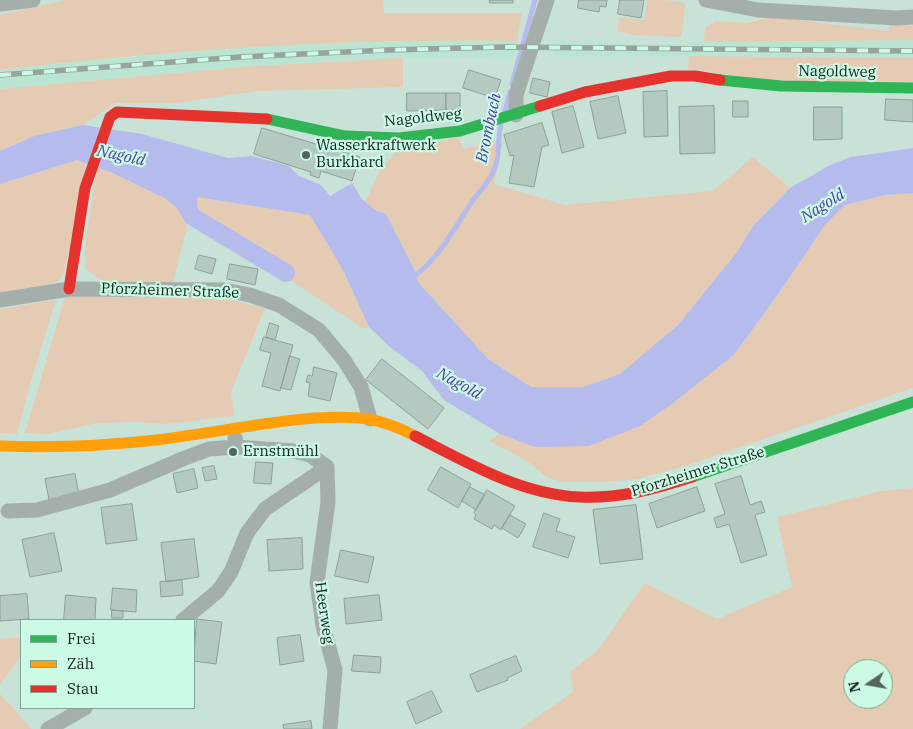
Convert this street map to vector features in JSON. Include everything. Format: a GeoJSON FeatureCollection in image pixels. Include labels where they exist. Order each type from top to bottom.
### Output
{"type":"FeatureCollection","features":[{"type":"Feature","properties":{"kind":"street"},"geometry":{"type":"LineString","coordinates":[[0,4],[33,0]]}},
{"type":"Feature","properties":{"kind":"street"},"geometry":{"type":"LineString","coordinates":[[513,115],[516,95],[547,0]]}},
{"type":"Feature","properties":{"kind":"street"},"geometry":{"type":"LineString","coordinates":[[706,0],[758,10],[897,18],[913,17]]}},
{"type":"Feature","properties":{"kind":"street","name":"Nagoldweg"},"geometry":{"type":"LineString","coordinates":[[69,289],[85,188],[110,118],[117,112],[273,119],[345,136],[399,138],[460,131],[585,92],[671,76],[695,76],[781,86],[913,88]]}},
{"type":"Feature","properties":{"kind":"street","name":"Pforzheimer Straße"},"geometry":{"type":"LineString","coordinates":[[0,300],[69,289],[224,290],[250,295],[279,306],[319,330],[344,360],[360,387],[370,419]]}},
{"type":"Feature","properties":{"kind":"street","name":"Pforzheimer Straße"},"geometry":{"type":"LineString","coordinates":[[0,446],[70,447],[128,444],[297,419],[348,417],[370,419],[392,426],[505,480],[532,489],[567,496],[598,497],[633,493],[670,484],[913,402]]}},
{"type":"Feature","properties":{"kind":"street"},"geometry":{"type":"LineString","coordinates":[[233,428],[237,447]]}},
{"type":"Feature","properties":{"kind":"street"},"geometry":{"type":"LineString","coordinates":[[8,511],[37,510],[110,490],[209,449],[237,447],[293,451],[310,455],[327,467],[266,509],[247,534],[231,572],[218,591],[184,619]]}},
{"type":"Feature","properties":{"kind":"street","name":"Heerweg"},"geometry":{"type":"LineString","coordinates":[[327,467],[328,502],[317,582],[323,626],[334,670],[330,729]]}},
{"type":"Feature","properties":{"kind":"street"},"geometry":{"type":"LineString","coordinates":[[48,729],[83,709]]}},
{"type":"Feature","properties":{"kind":"shaded area"},"geometry":{"type":"Polygon","coordinates":[[[66,0],[383,0],[384,13],[522,13],[517,41],[387,41],[258,47],[193,51],[0,70],[0,15],[66,0]]]}},
{"type":"Feature","properties":{"kind":"shaded area"},"geometry":{"type":"Polygon","coordinates":[[[647,0],[686,3],[681,37],[633,35],[617,31],[620,17],[644,20],[647,0]]]}},
{"type":"Feature","properties":{"kind":"shaded area"},"geometry":{"type":"Polygon","coordinates":[[[771,17],[889,31],[889,23],[913,22],[913,40],[704,42],[705,28],[716,21],[748,23],[771,17]]]}},
{"type":"Feature","properties":{"kind":"shaded area"},"geometry":{"type":"Polygon","coordinates":[[[400,40],[517,41],[515,57],[403,58],[255,66],[0,89],[0,70],[48,64],[249,47],[400,40]]]}},
{"type":"Feature","properties":{"kind":"shaded area"},"geometry":{"type":"Polygon","coordinates":[[[552,40],[655,45],[704,42],[913,40],[913,58],[555,57],[552,40]]]}},
{"type":"Feature","properties":{"kind":"shaded area"},"geometry":{"type":"Polygon","coordinates":[[[689,56],[913,58],[913,82],[765,81],[688,68],[689,56]]]}},
{"type":"Feature","properties":{"kind":"shaded area"},"geometry":{"type":"Polygon","coordinates":[[[403,58],[403,87],[258,91],[177,103],[115,103],[83,125],[34,136],[0,151],[0,89],[255,66],[403,58]]]}},
{"type":"Feature","properties":{"kind":"shaded area"},"geometry":{"type":"Polygon","coordinates":[[[459,137],[462,149],[503,141],[494,184],[565,205],[713,191],[753,157],[790,188],[753,226],[737,252],[678,325],[620,374],[583,387],[531,387],[488,359],[418,282],[415,271],[386,214],[375,210],[365,202],[381,168],[398,150],[459,137]]]}},
{"type":"Feature","properties":{"kind":"shaded area"},"geometry":{"type":"Polygon","coordinates":[[[77,160],[86,163],[64,273],[58,282],[0,295],[0,184],[77,160]]]}},
{"type":"Feature","properties":{"kind":"shaded area"},"geometry":{"type":"Polygon","coordinates":[[[97,167],[166,199],[189,218],[173,282],[104,283],[85,268],[86,240],[97,167]]]}},
{"type":"Feature","properties":{"kind":"shaded area"},"geometry":{"type":"Polygon","coordinates":[[[913,193],[913,388],[688,465],[638,479],[601,482],[562,482],[546,477],[527,461],[489,441],[500,434],[535,447],[706,376],[734,355],[825,225],[845,205],[885,195],[913,193]]]}},
{"type":"Feature","properties":{"kind":"shaded area"},"geometry":{"type":"Polygon","coordinates":[[[197,197],[310,215],[343,270],[369,327],[364,329],[287,278],[289,269],[197,213],[197,197]]]}},
{"type":"Feature","properties":{"kind":"shaded area"},"geometry":{"type":"Polygon","coordinates":[[[116,294],[228,299],[265,308],[231,392],[234,416],[167,424],[136,422],[98,423],[46,434],[25,433],[65,297],[116,294]]]}},
{"type":"Feature","properties":{"kind":"shaded area"},"geometry":{"type":"Polygon","coordinates":[[[56,300],[17,434],[0,433],[0,309],[56,300]]]}},
{"type":"Feature","properties":{"kind":"shaded area"},"geometry":{"type":"Polygon","coordinates":[[[913,488],[913,729],[520,729],[573,692],[570,672],[598,650],[645,583],[717,619],[792,587],[777,517],[881,491],[913,488]]]}},
{"type":"Feature","properties":{"kind":"shaded area"},"geometry":{"type":"Polygon","coordinates":[[[20,637],[20,656],[0,685],[0,639],[20,637]]]}},
{"type":"Feature","properties":{"kind":"shaded area"},"geometry":{"type":"Polygon","coordinates":[[[0,694],[32,729],[0,729],[0,694]]]}},
{"type":"Feature","properties":{"kind":"water","name":"Nagold"},"geometry":{"type":"Polygon","coordinates":[[[83,125],[142,134],[228,158],[252,156],[289,166],[299,176],[321,185],[330,196],[352,183],[362,199],[375,210],[386,214],[415,271],[418,282],[488,359],[531,387],[583,387],[620,374],[678,325],[737,252],[753,226],[790,188],[830,165],[851,157],[913,148],[913,193],[885,195],[845,205],[825,225],[734,355],[669,406],[640,426],[589,446],[535,447],[500,434],[444,400],[422,371],[390,347],[369,327],[343,270],[310,215],[197,197],[197,213],[189,218],[166,199],[113,173],[77,160],[0,184],[0,151],[34,136],[83,125]]]}},
{"type":"Feature","properties":{"kind":"building"},"geometry":{"type":"Polygon","coordinates":[[[490,0],[513,0],[513,3],[490,3],[490,0]]]}},
{"type":"Feature","properties":{"kind":"building"},"geometry":{"type":"Polygon","coordinates":[[[579,0],[607,0],[606,7],[600,6],[599,12],[578,8],[579,0]]]}},
{"type":"Feature","properties":{"kind":"building"},"geometry":{"type":"Polygon","coordinates":[[[620,0],[644,0],[641,18],[618,14],[620,0]]]}},
{"type":"Feature","properties":{"kind":"building"},"geometry":{"type":"Polygon","coordinates":[[[469,70],[501,80],[495,98],[463,88],[469,70]]]}},
{"type":"Feature","properties":{"kind":"building"},"geometry":{"type":"Polygon","coordinates":[[[533,78],[550,82],[547,97],[530,93],[533,78]]]}},
{"type":"Feature","properties":{"kind":"building"},"geometry":{"type":"Polygon","coordinates":[[[667,91],[668,136],[644,137],[643,92],[667,91]]]}},
{"type":"Feature","properties":{"kind":"building"},"geometry":{"type":"Polygon","coordinates":[[[407,93],[446,93],[446,110],[407,111],[407,93]]]}},
{"type":"Feature","properties":{"kind":"building"},"geometry":{"type":"Polygon","coordinates":[[[446,93],[460,93],[460,110],[446,110],[446,93]]]}},
{"type":"Feature","properties":{"kind":"building"},"geometry":{"type":"Polygon","coordinates":[[[618,96],[626,133],[598,139],[590,102],[618,96]]]}},
{"type":"Feature","properties":{"kind":"building"},"geometry":{"type":"Polygon","coordinates":[[[886,99],[913,100],[913,122],[885,120],[886,99]]]}},
{"type":"Feature","properties":{"kind":"building"},"geometry":{"type":"Polygon","coordinates":[[[733,101],[748,101],[748,117],[733,117],[733,101]]]}},
{"type":"Feature","properties":{"kind":"building"},"geometry":{"type":"Polygon","coordinates":[[[573,106],[584,147],[562,153],[552,112],[573,106]]]}},
{"type":"Feature","properties":{"kind":"building"},"geometry":{"type":"Polygon","coordinates":[[[714,106],[715,153],[680,154],[679,107],[714,106]]]}},
{"type":"Feature","properties":{"kind":"building"},"geometry":{"type":"Polygon","coordinates":[[[814,107],[842,107],[842,139],[814,140],[814,107]]]}},
{"type":"Feature","properties":{"kind":"building"},"geometry":{"type":"Polygon","coordinates":[[[542,123],[549,145],[542,147],[534,187],[509,183],[514,155],[510,156],[504,135],[542,123]]]}},
{"type":"Feature","properties":{"kind":"building","name":"Wasserkraftwerk Burkhard"},"geometry":{"type":"Polygon","coordinates":[[[262,128],[360,157],[352,181],[321,171],[319,178],[310,175],[311,172],[254,154],[262,128]]]}},
{"type":"Feature","properties":{"kind":"building"},"geometry":{"type":"Polygon","coordinates":[[[199,255],[216,259],[212,274],[195,269],[199,255]]]}},
{"type":"Feature","properties":{"kind":"building"},"geometry":{"type":"Polygon","coordinates":[[[230,264],[258,269],[255,285],[227,279],[230,264]]]}},
{"type":"Feature","properties":{"kind":"building"},"geometry":{"type":"Polygon","coordinates":[[[270,323],[279,326],[275,340],[266,337],[270,323]]]}},
{"type":"Feature","properties":{"kind":"building"},"geometry":{"type":"Polygon","coordinates":[[[264,337],[293,345],[280,391],[262,386],[271,353],[260,350],[264,337]]]}},
{"type":"Feature","properties":{"kind":"building"},"geometry":{"type":"Polygon","coordinates":[[[290,356],[300,359],[291,390],[281,388],[290,356]]]}},
{"type":"Feature","properties":{"kind":"building"},"geometry":{"type":"Polygon","coordinates":[[[382,359],[444,408],[428,429],[366,380],[382,359]]]}},
{"type":"Feature","properties":{"kind":"building"},"geometry":{"type":"Polygon","coordinates":[[[314,367],[337,373],[330,401],[308,396],[310,383],[306,382],[308,375],[312,376],[314,367]]]}},
{"type":"Feature","properties":{"kind":"building"},"geometry":{"type":"Polygon","coordinates":[[[256,462],[273,463],[271,484],[254,483],[256,462]]]}},
{"type":"Feature","properties":{"kind":"building"},"geometry":{"type":"Polygon","coordinates":[[[214,466],[217,479],[205,481],[202,468],[214,466]]]}},
{"type":"Feature","properties":{"kind":"building"},"geometry":{"type":"Polygon","coordinates":[[[441,467],[471,484],[458,508],[428,490],[441,467]]]}},
{"type":"Feature","properties":{"kind":"building"},"geometry":{"type":"Polygon","coordinates":[[[194,469],[198,488],[177,493],[173,474],[194,469]]]}},
{"type":"Feature","properties":{"kind":"building"},"geometry":{"type":"Polygon","coordinates":[[[75,474],[79,494],[49,500],[45,479],[75,474]]]}},
{"type":"Feature","properties":{"kind":"building"},"geometry":{"type":"Polygon","coordinates":[[[741,476],[750,505],[761,501],[765,512],[755,515],[767,555],[741,563],[729,524],[717,528],[714,518],[725,514],[715,484],[741,476]]]}},
{"type":"Feature","properties":{"kind":"building"},"geometry":{"type":"Polygon","coordinates":[[[470,487],[485,495],[476,510],[462,501],[470,487]]]}},
{"type":"Feature","properties":{"kind":"building"},"geometry":{"type":"Polygon","coordinates":[[[697,487],[705,511],[657,528],[649,504],[697,487]]]}},
{"type":"Feature","properties":{"kind":"building"},"geometry":{"type":"Polygon","coordinates":[[[487,490],[515,506],[501,530],[494,525],[492,529],[474,519],[476,515],[474,513],[487,490]]]}},
{"type":"Feature","properties":{"kind":"building"},"geometry":{"type":"Polygon","coordinates":[[[132,504],[137,540],[106,544],[101,508],[132,504]]]}},
{"type":"Feature","properties":{"kind":"building"},"geometry":{"type":"Polygon","coordinates":[[[636,505],[643,559],[600,564],[593,510],[636,505]]]}},
{"type":"Feature","properties":{"kind":"building"},"geometry":{"type":"Polygon","coordinates":[[[544,513],[560,519],[556,531],[575,537],[568,558],[533,547],[544,513]]]}},
{"type":"Feature","properties":{"kind":"building"},"geometry":{"type":"Polygon","coordinates":[[[510,515],[526,524],[518,538],[502,528],[510,515]]]}},
{"type":"Feature","properties":{"kind":"building"},"geometry":{"type":"Polygon","coordinates":[[[54,533],[62,571],[30,577],[22,540],[54,533]]]}},
{"type":"Feature","properties":{"kind":"building"},"geometry":{"type":"Polygon","coordinates":[[[302,538],[303,569],[269,571],[267,540],[302,538]]]}},
{"type":"Feature","properties":{"kind":"building"},"geometry":{"type":"Polygon","coordinates":[[[194,539],[199,577],[166,582],[161,543],[194,539]]]}},
{"type":"Feature","properties":{"kind":"building"},"geometry":{"type":"Polygon","coordinates":[[[341,550],[374,557],[368,583],[335,576],[341,550]]]}},
{"type":"Feature","properties":{"kind":"building"},"geometry":{"type":"Polygon","coordinates":[[[182,580],[183,595],[161,597],[160,582],[182,580]]]}},
{"type":"Feature","properties":{"kind":"building"},"geometry":{"type":"Polygon","coordinates":[[[113,588],[137,590],[136,612],[111,610],[113,588]]]}},
{"type":"Feature","properties":{"kind":"building"},"geometry":{"type":"Polygon","coordinates":[[[27,594],[29,619],[0,621],[0,596],[27,594]]]}},
{"type":"Feature","properties":{"kind":"building"},"geometry":{"type":"Polygon","coordinates":[[[66,595],[96,598],[95,619],[64,619],[66,595]]]}},
{"type":"Feature","properties":{"kind":"building"},"geometry":{"type":"Polygon","coordinates":[[[379,595],[382,620],[346,624],[344,599],[379,595]]]}},
{"type":"Feature","properties":{"kind":"building"},"geometry":{"type":"Polygon","coordinates":[[[112,610],[123,611],[123,618],[112,618],[112,610]]]}},
{"type":"Feature","properties":{"kind":"building"},"geometry":{"type":"Polygon","coordinates":[[[197,619],[222,622],[216,664],[195,661],[197,619]]]}},
{"type":"Feature","properties":{"kind":"building"},"geometry":{"type":"Polygon","coordinates":[[[300,635],[304,661],[280,665],[277,638],[300,635]]]}},
{"type":"Feature","properties":{"kind":"building"},"geometry":{"type":"Polygon","coordinates":[[[354,655],[381,657],[380,673],[352,671],[354,655]]]}},
{"type":"Feature","properties":{"kind":"building"},"geometry":{"type":"Polygon","coordinates":[[[516,656],[522,671],[507,678],[508,680],[477,692],[470,675],[516,656]]]}},
{"type":"Feature","properties":{"kind":"building"},"geometry":{"type":"Polygon","coordinates":[[[432,691],[442,712],[416,724],[407,702],[432,691]]]}},
{"type":"Feature","properties":{"kind":"building"},"geometry":{"type":"Polygon","coordinates":[[[311,721],[312,729],[284,729],[283,725],[311,721]]]}},
{"type":"Feature","properties":{"kind":"waterway","name":"Brombach"},"geometry":{"type":"LineString","coordinates":[[512,84],[535,0]]}},
{"type":"Feature","properties":{"kind":"waterway","name":"Brombach"},"geometry":{"type":"LineString","coordinates":[[505,111],[510,92]]}},
{"type":"Feature","properties":{"kind":"waterway","name":"Brombach"},"geometry":{"type":"LineString","coordinates":[[412,278],[438,253],[494,170],[501,126]]}},
{"type":"Feature","properties":{"kind":"waterway"},"geometry":{"type":"LineString","coordinates":[[181,197],[193,217],[286,273]]}},
{"type":"Feature","properties":{"kind":"railway"},"geometry":{"type":"LineString","coordinates":[[0,75],[240,57],[387,50],[504,47],[913,51]]}},
{"type":"Feature","properties":{"kind":"traffic: fast"},"geometry":{"type":"LineString","coordinates":[[720,80],[781,86],[913,88]]}},
{"type":"Feature","properties":{"kind":"traffic: fast"},"geometry":{"type":"LineString","coordinates":[[267,119],[345,136],[399,138],[460,131],[540,106]]}},
{"type":"Feature","properties":{"kind":"traffic: fast"},"geometry":{"type":"LineString","coordinates":[[692,477],[913,402]]}},
{"type":"Feature","properties":{"kind":"traffic: slow"},"geometry":{"type":"LineString","coordinates":[[0,446],[58,447],[117,444],[275,422],[335,417],[355,417],[374,420],[404,430],[415,436]]}},
{"type":"Feature","properties":{"kind":"traffic: jam"},"geometry":{"type":"LineString","coordinates":[[540,106],[585,92],[671,76],[695,76],[720,80]]}},
{"type":"Feature","properties":{"kind":"traffic: jam"},"geometry":{"type":"LineString","coordinates":[[69,289],[85,188],[110,117],[117,112],[267,119]]}},
{"type":"Feature","properties":{"kind":"traffic: jam"},"geometry":{"type":"LineString","coordinates":[[415,436],[494,475],[536,490],[557,495],[579,497],[622,495],[692,477]]}},
{"type":"Feature","properties":{"kind":"place","name":"Wasserkraftwerk Burkhard"},"geometry":{"type":"Point","coordinates":[306,155]}},
{"type":"Feature","properties":{"kind":"place","name":"Ernstmühl"},"geometry":{"type":"Point","coordinates":[233,452]}}]}
